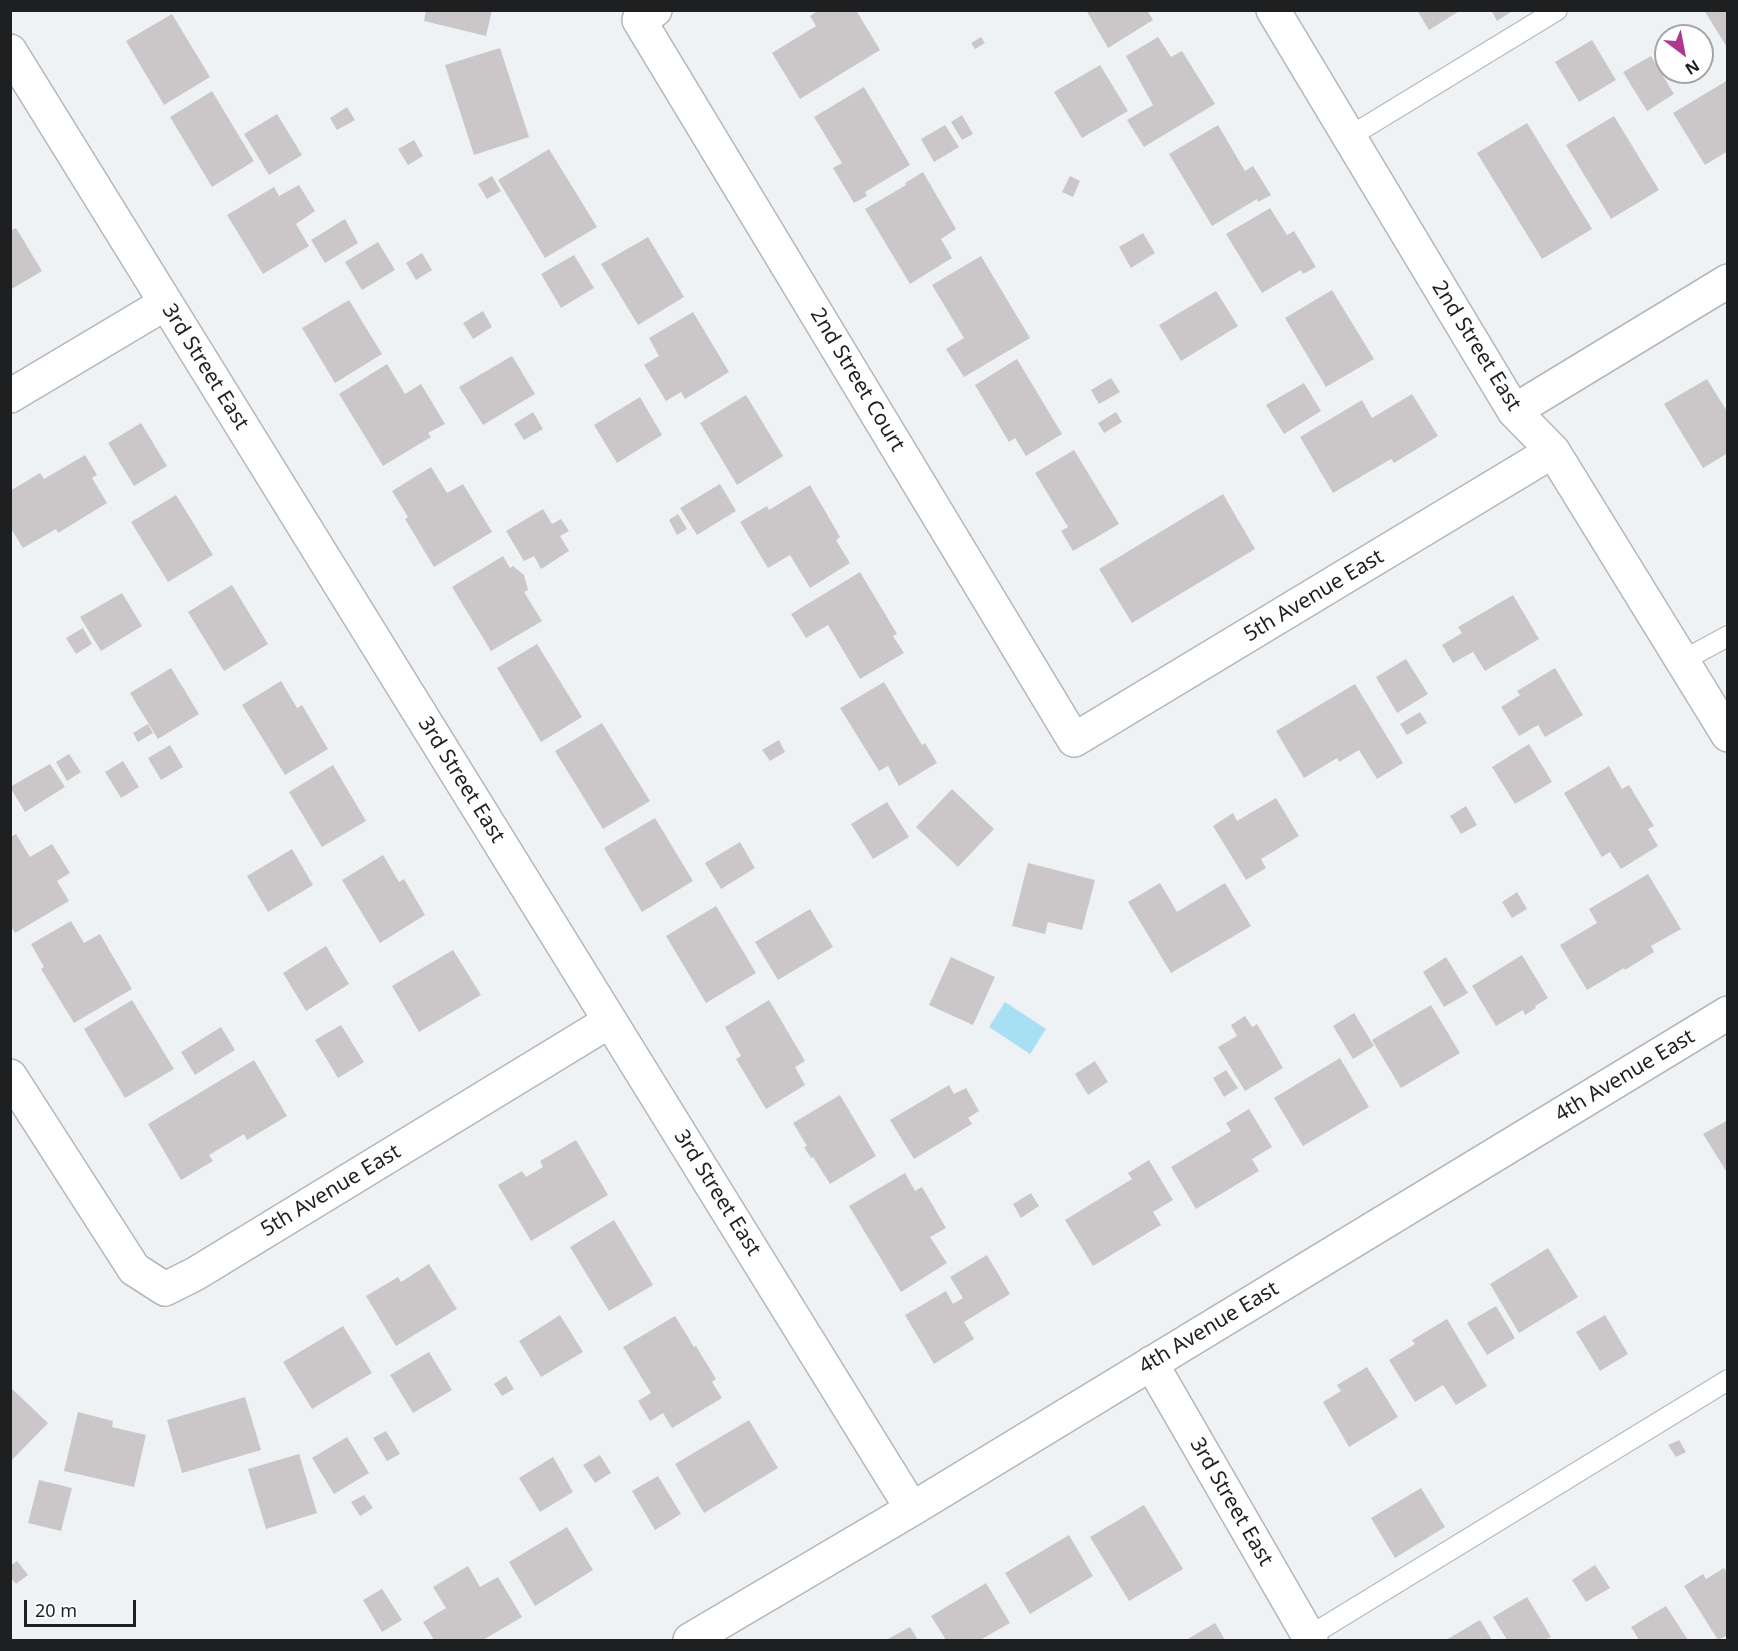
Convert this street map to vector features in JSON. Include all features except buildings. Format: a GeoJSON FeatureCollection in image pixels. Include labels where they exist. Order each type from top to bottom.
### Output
{"type":"FeatureCollection","features":[{"type":"Feature","properties":{"kind":"street","name":"2nd Street East"},"geometry":{"type":"LineString","coordinates":[[1273,10],[1514,411],[1553,451],[1728,735]]}},
{"type":"Feature","properties":{"kind":"street","name":"2nd Street Court"},"geometry":{"type":"LineString","coordinates":[[647,15],[1074,741]]}},
{"type":"Feature","properties":{"kind":"street","name":"3rd Street East"},"geometry":{"type":"LineString","coordinates":[[10,51],[912,1509]]}},
{"type":"Feature","properties":{"kind":"street"},"geometry":{"type":"LineString","coordinates":[[1514,411],[1728,281]]}},
{"type":"Feature","properties":{"kind":"street"},"geometry":{"type":"LineString","coordinates":[[10,396],[166,303]]}},
{"type":"Feature","properties":{"kind":"street","name":"5th Avenue East"},"geometry":{"type":"LineString","coordinates":[[1074,741],[1553,451]]}},
{"type":"Feature","properties":{"kind":"street","name":"4th Avenue East"},"geometry":{"type":"LineString","coordinates":[[690,1641],[912,1509],[1728,1013]]}},
{"type":"Feature","properties":{"kind":"street","name":"5th Avenue East"},"geometry":{"type":"LineString","coordinates":[[10,1076],[134,1269],[165,1289],[195,1274],[610,1021]]}},
{"type":"Feature","properties":{"kind":"street","name":"3rd Street East"},"geometry":{"type":"LineString","coordinates":[[1151,1363],[1308,1639]]}},
{"type":"Feature","properties":{"kind":"lane"},"geometry":{"type":"LineString","coordinates":[[1349,137],[1557,10]]}},
{"type":"Feature","properties":{"kind":"lane"},"geometry":{"type":"LineString","coordinates":[[1682,662],[1728,636]]}},
{"type":"Feature","properties":{"kind":"lane"},"geometry":{"type":"LineString","coordinates":[[1308,1639],[1728,1380]]}},
{"type":"Feature","properties":{"kind":"water"},"geometry":{"type":"Polygon","coordinates":[[[1005,1002],[1046,1029],[1030,1054],[989,1027],[1005,1002]]]}}]}
